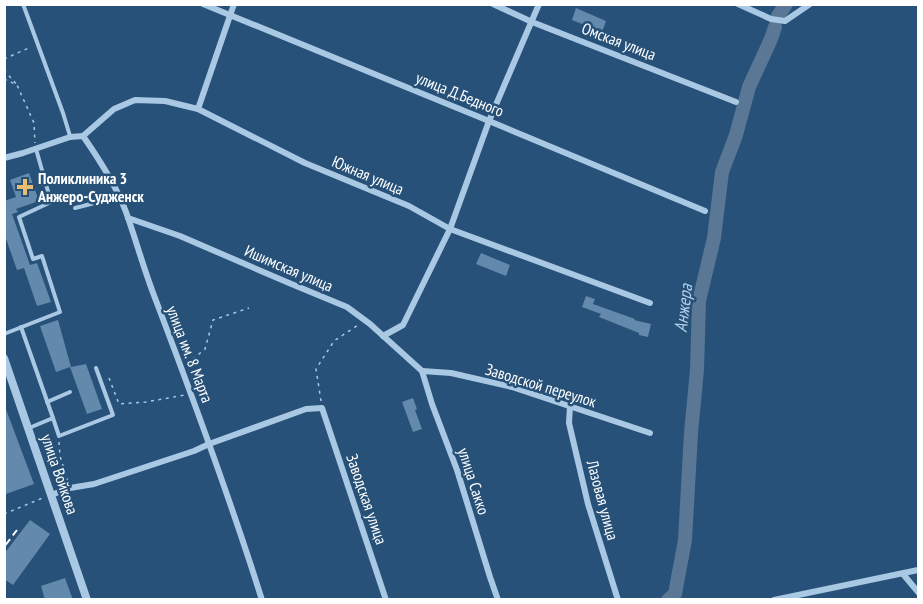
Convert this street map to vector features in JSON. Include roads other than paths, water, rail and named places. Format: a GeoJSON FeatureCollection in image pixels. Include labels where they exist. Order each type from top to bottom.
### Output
{"type":"FeatureCollection","features":[{"type":"Feature","properties":{"kind":"street","name":"улица Д.Бедного"},"geometry":{"type":"LineString","coordinates":[[203,4],[705,211]]}},
{"type":"Feature","properties":{"kind":"street"},"geometry":{"type":"LineString","coordinates":[[198,109],[234,4]]}},
{"type":"Feature","properties":{"kind":"street","name":"Омская улица"},"geometry":{"type":"LineString","coordinates":[[493,4],[532,22],[736,102]]}},
{"type":"Feature","properties":{"kind":"street"},"geometry":{"type":"LineString","coordinates":[[383,336],[403,325],[450,229],[489,121],[539,4]]}},
{"type":"Feature","properties":{"kind":"street"},"geometry":{"type":"LineString","coordinates":[[738,4],[771,19],[785,21],[810,4]]}},
{"type":"Feature","properties":{"kind":"street","name":"Южная улица"},"geometry":{"type":"LineString","coordinates":[[83,136],[114,109],[135,100],[165,101],[198,109],[305,163],[408,206],[450,229],[650,303]]}},
{"type":"Feature","properties":{"kind":"street"},"geometry":{"type":"LineString","coordinates":[[4,158],[70,137],[83,136]]}},
{"type":"Feature","properties":{"kind":"street","name":"улица им. 8 Марта"},"geometry":{"type":"LineString","coordinates":[[83,136],[98,157],[128,218],[153,295],[182,368],[262,600]]}},
{"type":"Feature","properties":{"kind":"street","name":"Ишимская улица"},"geometry":{"type":"LineString","coordinates":[[128,218],[180,236],[347,306],[422,371]]}},
{"type":"Feature","properties":{"kind":"street","name":"улица Войкова"},"geometry":{"type":"LineString","coordinates":[[4,358],[87,600]]}},
{"type":"Feature","properties":{"kind":"street","name":"Заводской переулок"},"geometry":{"type":"LineString","coordinates":[[422,371],[451,373],[513,387],[650,433]]}},
{"type":"Feature","properties":{"kind":"street","name":"улица Сакко"},"geometry":{"type":"LineString","coordinates":[[422,371],[457,470],[498,600]]}},
{"type":"Feature","properties":{"kind":"street","name":"Лазовая улица"},"geometry":{"type":"LineString","coordinates":[[570,406],[569,423],[588,504],[618,600]]}},
{"type":"Feature","properties":{"kind":"street","name":"Заводская улица"},"geometry":{"type":"LineString","coordinates":[[209,444],[306,409],[322,408],[386,600]]}},
{"type":"Feature","properties":{"kind":"street"},"geometry":{"type":"LineString","coordinates":[[51,495],[70,488],[94,484],[209,444]]}},
{"type":"Feature","properties":{"kind":"street"},"geometry":{"type":"LineString","coordinates":[[774,600],[918,570]]}},
{"type":"Feature","properties":{"kind":"street"},"geometry":{"type":"LineString","coordinates":[[903,574],[918,592]]}},
{"type":"Feature","properties":{"kind":"lane"},"geometry":{"type":"LineString","coordinates":[[23,4],[70,137]]}},
{"type":"Feature","properties":{"kind":"lane"},"geometry":{"type":"LineString","coordinates":[[4,334],[60,312],[42,256],[33,259],[19,217],[51,202],[36,149]]}},
{"type":"Feature","properties":{"kind":"lane"},"geometry":{"type":"LineString","coordinates":[[75,208],[118,197]]}},
{"type":"Feature","properties":{"kind":"lane"},"geometry":{"type":"LineString","coordinates":[[21,327],[59,436],[113,415],[96,368]]}},
{"type":"Feature","properties":{"kind":"lane"},"geometry":{"type":"LineString","coordinates":[[47,402],[70,392]]}},
{"type":"Feature","properties":{"kind":"lane"},"geometry":{"type":"LineString","coordinates":[[28,429],[53,418]]}},
{"type":"Feature","properties":{"kind":"waterway","name":"Анжера"},"geometry":{"type":"LineString","coordinates":[[778,16],[786,4]]}},
{"type":"Feature","properties":{"kind":"waterway","name":"Анжера"},"geometry":{"type":"LineString","coordinates":[[668,600],[675,594],[685,540],[697,370],[699,301],[714,238],[722,172],[736,135],[749,87],[775,27]]}},
{"type":"Feature","properties":{"kind":"railway"},"geometry":{"type":"LineString","coordinates":[[4,547],[17,530]]}},
{"type":"Feature","properties":{"kind":"place","name":"Поликлиника 3 Анжеро-Судженск"},"geometry":{"type":"Point","coordinates":[25,187]}}]}
